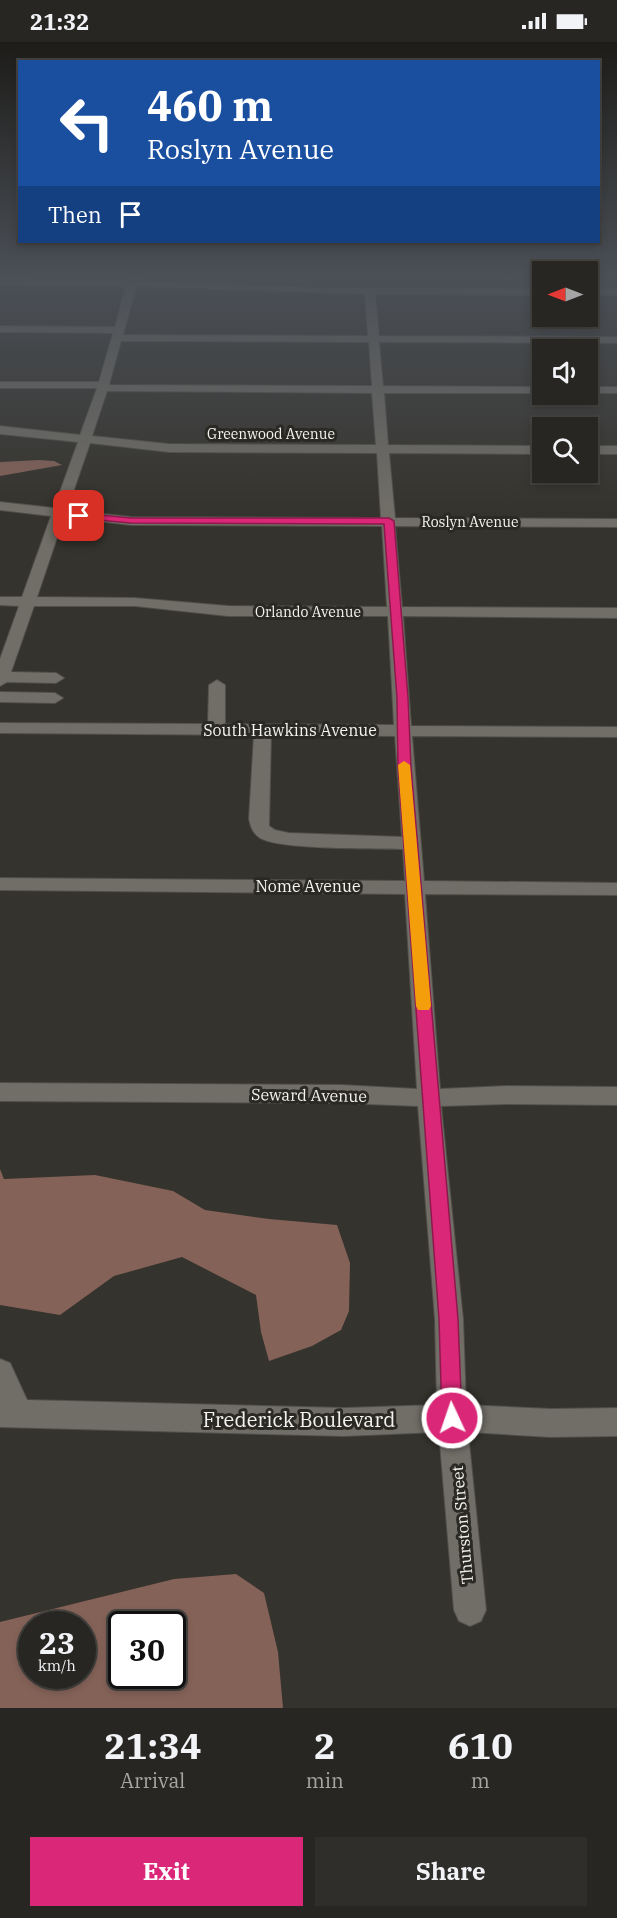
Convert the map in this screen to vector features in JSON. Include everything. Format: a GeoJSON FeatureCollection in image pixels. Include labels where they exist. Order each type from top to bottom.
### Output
{"type":"FeatureCollection","features":[{"type":"Feature","properties":{"kind":"street"},"geometry":{"type":"LineString","coordinates":[[56,678],[1,679],[84,438],[104,387],[111,357]]}},
{"type":"Feature","properties":{"kind":"street","name":"Thurston Street"},"geometry":{"type":"LineString","coordinates":[[376,357],[429,1098],[448,1319],[452,1418],[470,1610]]}},
{"type":"Feature","properties":{"kind":"street"},"geometry":{"type":"LineString","coordinates":[[4,383],[104,387],[532,390]]}},
{"type":"Feature","properties":{"kind":"street"},"geometry":{"type":"LineString","coordinates":[[598,390],[617,390]]}},
{"type":"Feature","properties":{"kind":"street","name":"Greenwood Avenue"},"geometry":{"type":"LineString","coordinates":[[0,430],[169,448],[532,450]]}},
{"type":"Feature","properties":{"kind":"street"},"geometry":{"type":"LineString","coordinates":[[598,450],[617,450]]}},
{"type":"Feature","properties":{"kind":"street","name":"Roslyn Avenue"},"geometry":{"type":"LineString","coordinates":[[0,506],[131,520],[617,523]]}},
{"type":"Feature","properties":{"kind":"street","name":"Orlando Avenue"},"geometry":{"type":"LineString","coordinates":[[0,601],[135,602],[228,611],[617,613]]}},
{"type":"Feature","properties":{"kind":"street"},"geometry":{"type":"LineString","coordinates":[[216,730],[217,685]]}},
{"type":"Feature","properties":{"kind":"street"},"geometry":{"type":"LineString","coordinates":[[0,697],[56,698]]}},
{"type":"Feature","properties":{"kind":"street","name":"South Hawkins Avenue"},"geometry":{"type":"LineString","coordinates":[[0,728],[617,732]]}},
{"type":"Feature","properties":{"kind":"street"},"geometry":{"type":"LineString","coordinates":[[263,730],[258,819],[260,828],[269,835],[289,839],[412,843]]}},
{"type":"Feature","properties":{"kind":"street","name":"Nome Avenue"},"geometry":{"type":"LineString","coordinates":[[0,884],[617,889]]}},
{"type":"Feature","properties":{"kind":"street","name":"Seward Avenue"},"geometry":{"type":"LineString","coordinates":[[0,1092],[429,1098],[507,1095],[617,1096]]}},
{"type":"Feature","properties":{"kind":"street","name":"Frederick Boulevard"},"geometry":{"type":"LineString","coordinates":[[0,1372],[9,1389],[9,1413],[309,1421],[452,1418],[551,1423],[617,1422]]}},
{"type":"Feature","properties":{"kind":"shaded area"},"geometry":{"type":"Polygon","coordinates":[[[54,461],[62,465],[0,476],[0,462],[54,461]]]}},
{"type":"Feature","properties":{"kind":"shaded area"},"geometry":{"type":"Polygon","coordinates":[[[0,1169],[4,1179],[95,1175],[173,1191],[205,1210],[337,1225],[350,1263],[349,1311],[341,1330],[312,1346],[269,1361],[261,1332],[256,1295],[182,1257],[114,1276],[60,1315],[0,1305],[0,1169]]]}},
{"type":"Feature","properties":{"kind":"shaded area"},"geometry":{"type":"Polygon","coordinates":[[[236,1574],[264,1593],[278,1652],[283,1708],[0,1708],[0,1622],[18,1618],[18,1689],[96,1689],[96,1611],[45,1611],[174,1579],[236,1574]]]}},
{"type":"Feature","properties":{"kind":"slow traffic"},"geometry":{"type":"LineString","coordinates":[[404,765],[412,843],[423,1006]]}},
{"type":"Feature","properties":{"kind":"route"},"geometry":{"type":"LineString","coordinates":[[79,516],[131,520],[389,521],[402,698],[404,767],[412,843],[429,1098],[448,1319],[452,1418]]}}]}
